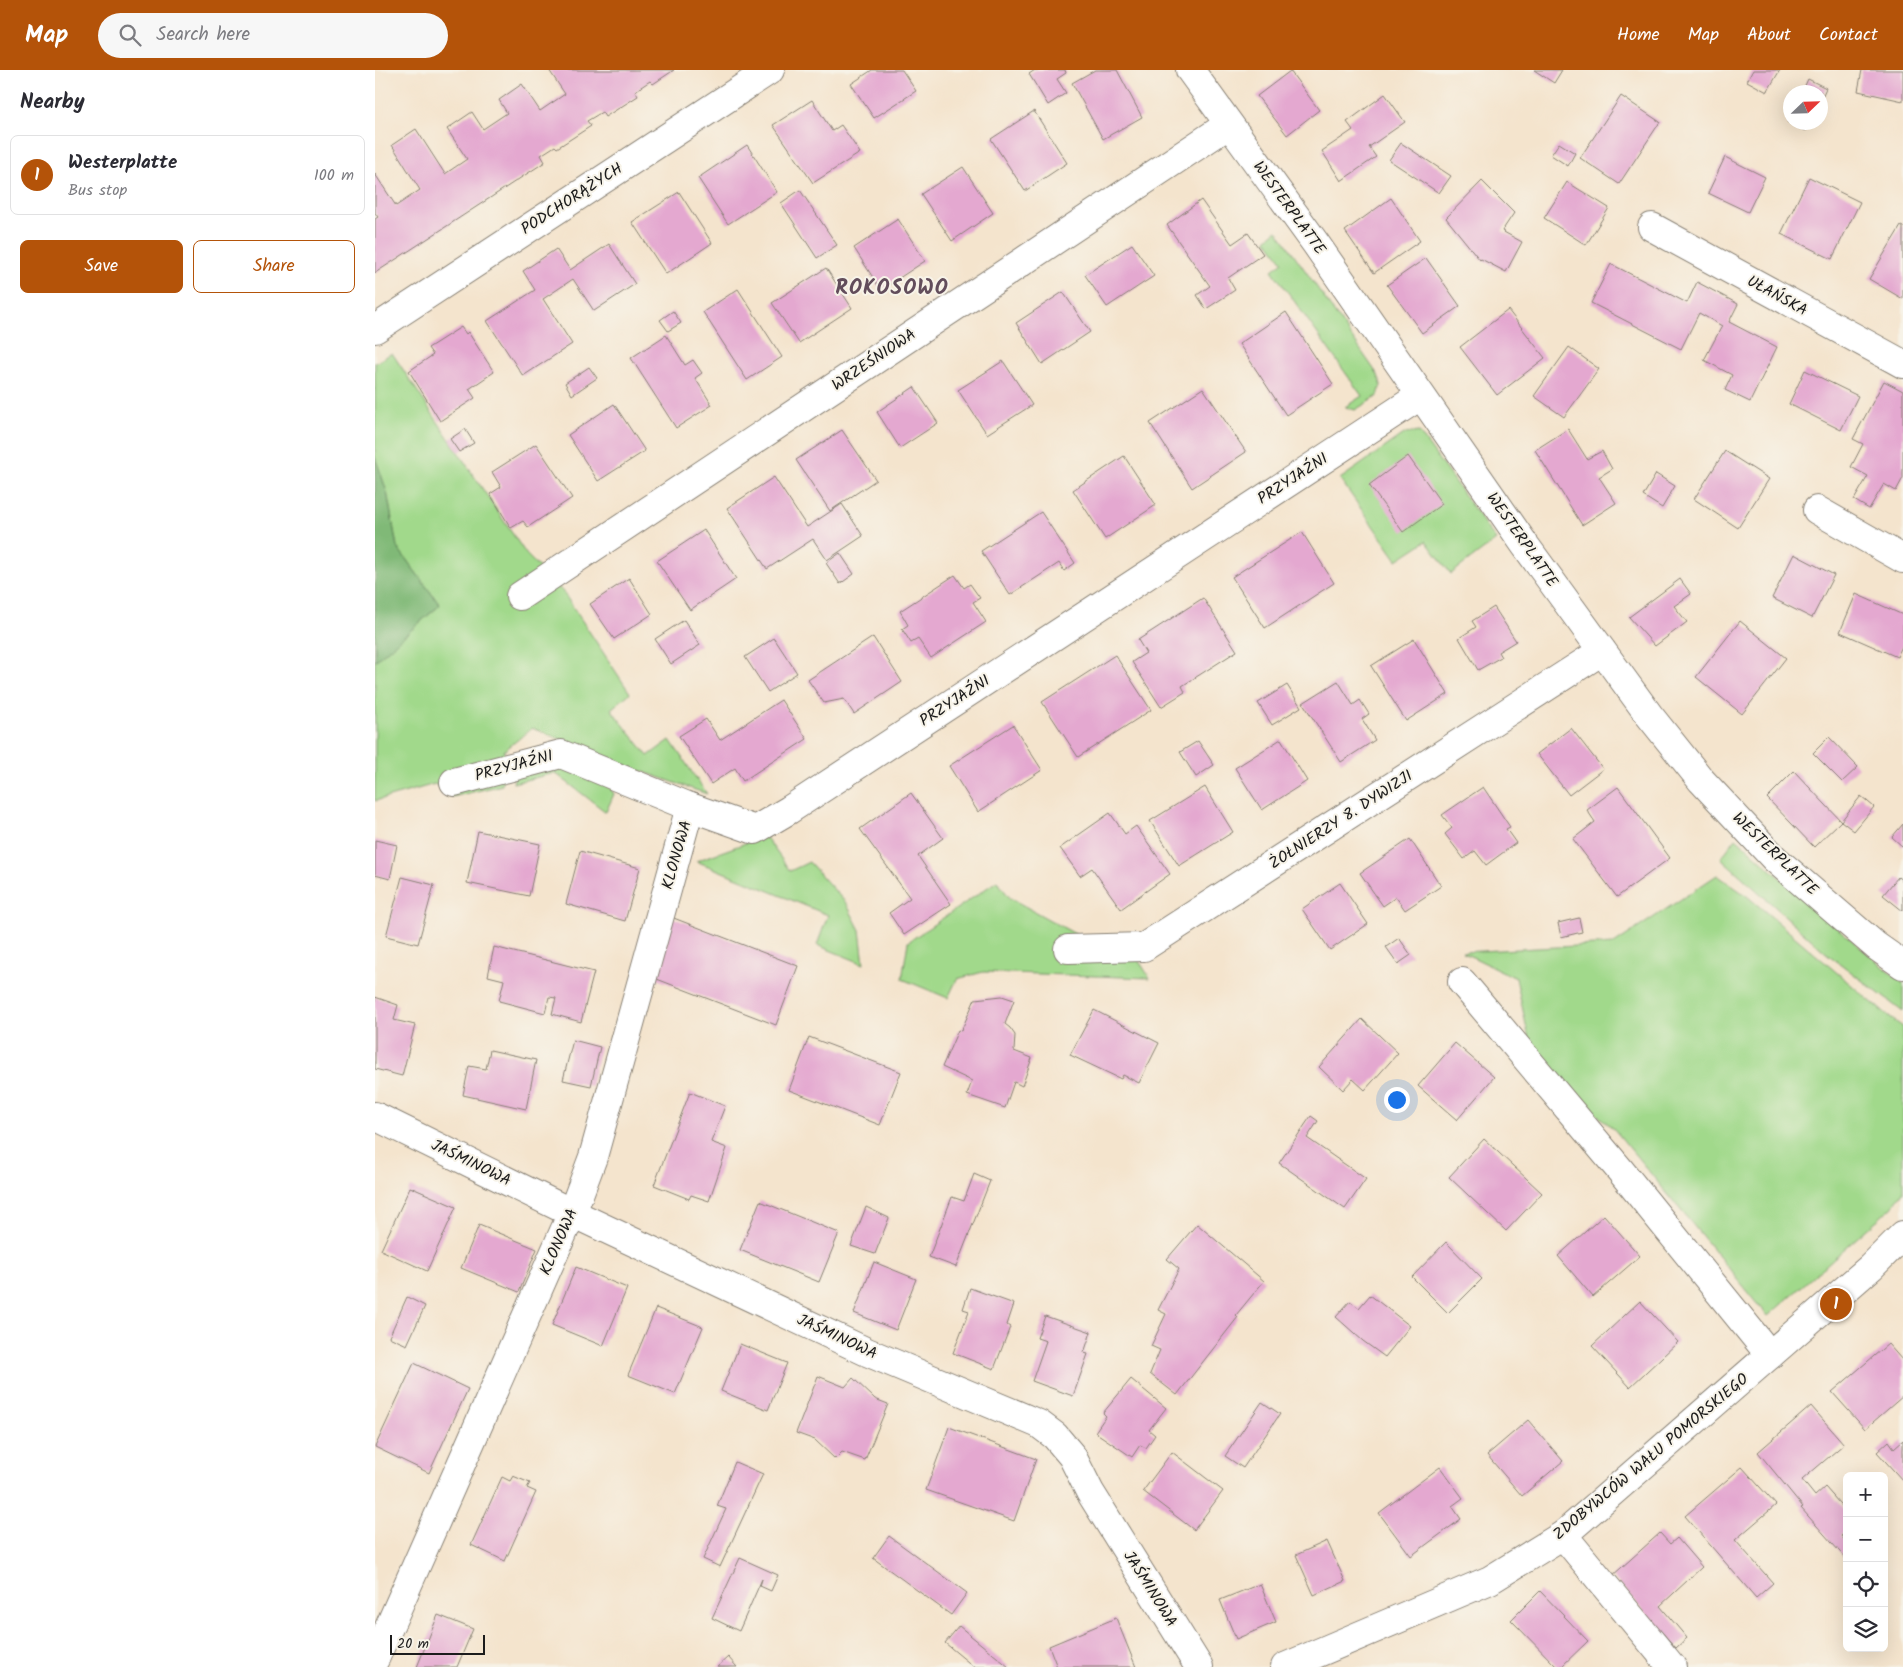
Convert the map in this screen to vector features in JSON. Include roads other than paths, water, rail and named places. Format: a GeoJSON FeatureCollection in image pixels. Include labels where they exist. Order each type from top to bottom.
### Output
{"type":"FeatureCollection","features":[{"type":"Feature","properties":{"kind":"street","name":"PODCHORĄŻYCH"},"geometry":{"type":"LineString","coordinates":[[375,328],[770,70]]}},
{"type":"Feature","properties":{"kind":"street","name":"WESTERPLATTE"},"geometry":{"type":"LineString","coordinates":[[1190,70],[1317,244],[1420,396],[1649,715],[1701,780],[1775,859],[1876,946],[1903,965]]}},
{"type":"Feature","properties":{"kind":"street","name":"WRZEŚNIOWA"},"geometry":{"type":"LineString","coordinates":[[520,596],[1228,124]]}},
{"type":"Feature","properties":{"kind":"street","name":"UŁAŃSKA"},"geometry":{"type":"LineString","coordinates":[[1652,226],[1903,364]]}},
{"type":"Feature","properties":{"kind":"street","name":"PRZYJAŹNI"},"geometry":{"type":"LineString","coordinates":[[454,782],[561,754],[690,807],[755,830],[789,810],[1420,396]]}},
{"type":"Feature","properties":{"kind":"street"},"geometry":{"type":"LineString","coordinates":[[1817,510],[1903,559]]}},
{"type":"Feature","properties":{"kind":"street","name":"ŻOŁNIERZY 8. DYWIZJI"},"geometry":{"type":"LineString","coordinates":[[1068,949],[1144,947],[1602,651]]}},
{"type":"Feature","properties":{"kind":"street","name":"KLONOWA"},"geometry":{"type":"LineString","coordinates":[[375,1659],[572,1213],[593,1158],[690,807]]}},
{"type":"Feature","properties":{"kind":"street"},"geometry":{"type":"LineString","coordinates":[[1463,982],[1620,1170],[1770,1355]]}},
{"type":"Feature","properties":{"kind":"street","name":"JAŚMINOWA"},"geometry":{"type":"LineString","coordinates":[[375,1116],[572,1213],[867,1352],[1039,1424],[1055,1436],[1072,1456],[1095,1500],[1199,1667]]}},
{"type":"Feature","properties":{"kind":"street","name":"ZDOBYWCÓW WAŁU POMORSKIEGO"},"geometry":{"type":"LineString","coordinates":[[1285,1667],[1490,1580],[1563,1535],[1871,1267],[1903,1235]]}},
{"type":"Feature","properties":{"kind":"street"},"geometry":{"type":"LineString","coordinates":[[1563,1535],[1672,1667]]}},
{"type":"Feature","properties":{"kind":"place","name":"Westerplatte"},"geometry":{"type":"Point","coordinates":[1836,1304]}},
{"type":"Feature","properties":{"kind":"district","name":"ROKOSOWO"},"geometry":{"type":"Point","coordinates":[892,288]}}]}
